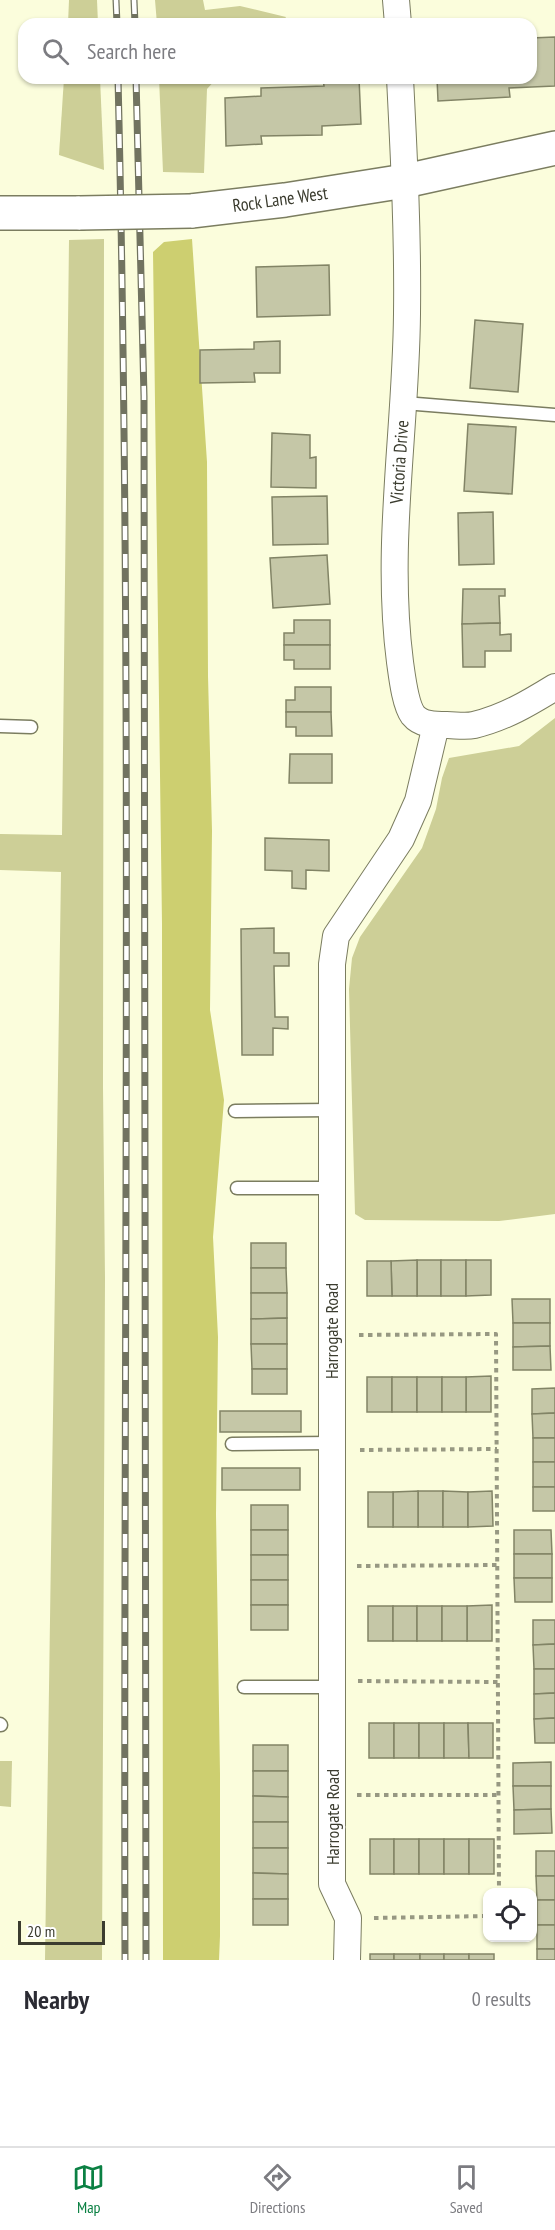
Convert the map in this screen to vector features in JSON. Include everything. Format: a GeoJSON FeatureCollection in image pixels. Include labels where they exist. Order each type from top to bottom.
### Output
{"type":"FeatureCollection","features":[{"type":"Feature","properties":{"kind":"street"},"geometry":{"type":"LineString","coordinates":[[396,0],[398,18]]}},
{"type":"Feature","properties":{"kind":"street","name":"Victoria Drive"},"geometry":{"type":"LineString","coordinates":[[400,84],[408,306],[404,403],[396,486],[394,567],[397,641],[403,685],[412,714],[422,722],[436,725]]}},
{"type":"Feature","properties":{"kind":"street","name":"Rock Lane West"},"geometry":{"type":"LineString","coordinates":[[0,213],[191,211],[285,200],[405,181],[555,148]]}},
{"type":"Feature","properties":{"kind":"street"},"geometry":{"type":"LineString","coordinates":[[436,725],[472,726],[522,708],[555,687]]}},
{"type":"Feature","properties":{"kind":"street","name":"Harrogate Road"},"geometry":{"type":"LineString","coordinates":[[347,1960],[348,1918],[332,1884],[332,964],[336,936],[401,839],[418,801],[436,725]]}},
{"type":"Feature","properties":{"kind":"lane"},"geometry":{"type":"LineString","coordinates":[[404,403],[555,416]]}},
{"type":"Feature","properties":{"kind":"lane"},"geometry":{"type":"LineString","coordinates":[[0,726],[31,727]]}},
{"type":"Feature","properties":{"kind":"lane"},"geometry":{"type":"LineString","coordinates":[[235,1111],[331,1110]]}},
{"type":"Feature","properties":{"kind":"lane"},"geometry":{"type":"LineString","coordinates":[[237,1188],[331,1188]]}},
{"type":"Feature","properties":{"kind":"lane"},"geometry":{"type":"LineString","coordinates":[[232,1444],[332,1447]]}},
{"type":"Feature","properties":{"kind":"lane"},"geometry":{"type":"LineString","coordinates":[[244,1687],[333,1684]]}},
{"type":"Feature","properties":{"kind":"path"},"geometry":{"type":"LineString","coordinates":[[332,1335],[496,1334],[499,1888]]}},
{"type":"Feature","properties":{"kind":"path"},"geometry":{"type":"LineString","coordinates":[[332,1447],[497,1449]]}},
{"type":"Feature","properties":{"kind":"path"},"geometry":{"type":"LineString","coordinates":[[332,1566],[497,1565]]}},
{"type":"Feature","properties":{"kind":"path"},"geometry":{"type":"LineString","coordinates":[[333,1684],[498,1682]]}},
{"type":"Feature","properties":{"kind":"path"},"geometry":{"type":"LineString","coordinates":[[332,1795],[499,1795]]}},
{"type":"Feature","properties":{"kind":"path"},"geometry":{"type":"LineString","coordinates":[[348,1918],[483,1916]]}},
{"type":"Feature","properties":{"kind":"green space"},"geometry":{"type":"Polygon","coordinates":[[[69,0],[97,0],[98,18],[68,18],[69,0]]]}},
{"type":"Feature","properties":{"kind":"green space"},"geometry":{"type":"Polygon","coordinates":[[[155,0],[203,0],[205,10],[240,6],[286,17],[285,18],[156,18],[155,0]]]}},
{"type":"Feature","properties":{"kind":"green space"},"geometry":{"type":"Polygon","coordinates":[[[64,84],[100,84],[104,170],[59,155],[64,84]]]}},
{"type":"Feature","properties":{"kind":"green space"},"geometry":{"type":"Polygon","coordinates":[[[159,84],[212,84],[207,89],[204,173],[163,172],[159,84]]]}},
{"type":"Feature","properties":{"kind":"green space"},"geometry":{"type":"Polygon","coordinates":[[[104,239],[103,1087],[105,1278],[102,1960],[45,1960],[61,872],[0,870],[0,834],[62,835],[69,240],[104,239]]]}},
{"type":"Feature","properties":{"kind":"green space"},"geometry":{"type":"Polygon","coordinates":[[[555,718],[555,1214],[499,1221],[365,1220],[355,1214],[349,989],[352,958],[360,937],[422,848],[436,809],[442,778],[449,758],[519,746],[555,718]]]}},
{"type":"Feature","properties":{"kind":"green space"},"geometry":{"type":"Polygon","coordinates":[[[0,1761],[12,1761],[11,1807],[0,1806],[0,1761]]]}},
{"type":"Feature","properties":{"kind":"shaded area"},"geometry":{"type":"Polygon","coordinates":[[[192,239],[207,462],[208,676],[212,831],[210,1010],[224,1100],[213,1237],[218,1337],[216,1514],[220,1936],[219,1960],[163,1960],[162,924],[153,252],[164,242],[192,239]]]}},
{"type":"Feature","properties":{"kind":"building"},"geometry":{"type":"Polygon","coordinates":[[[555,37],[555,86],[509,88],[510,97],[438,101],[437,84],[537,84],[537,38],[555,37]]]}},
{"type":"Feature","properties":{"kind":"building"},"geometry":{"type":"Polygon","coordinates":[[[324,84],[359,84],[361,124],[322,126],[322,135],[261,136],[262,144],[226,146],[225,98],[261,96],[261,88],[324,86],[324,84]]]}},
{"type":"Feature","properties":{"kind":"building"},"geometry":{"type":"Polygon","coordinates":[[[329,265],[330,315],[257,317],[256,267],[329,265]]]}},
{"type":"Feature","properties":{"kind":"building"},"geometry":{"type":"Polygon","coordinates":[[[475,320],[523,324],[518,392],[470,388],[475,320]]]}},
{"type":"Feature","properties":{"kind":"building"},"geometry":{"type":"Polygon","coordinates":[[[280,341],[280,373],[254,373],[255,382],[200,383],[200,350],[254,349],[254,342],[280,341]]]}},
{"type":"Feature","properties":{"kind":"building"},"geometry":{"type":"Polygon","coordinates":[[[468,424],[516,427],[512,494],[464,491],[468,424]]]}},
{"type":"Feature","properties":{"kind":"building"},"geometry":{"type":"Polygon","coordinates":[[[272,433],[310,435],[310,458],[316,457],[316,488],[271,487],[272,433]]]}},
{"type":"Feature","properties":{"kind":"building"},"geometry":{"type":"Polygon","coordinates":[[[327,496],[328,544],[273,545],[272,497],[327,496]]]}},
{"type":"Feature","properties":{"kind":"building"},"geometry":{"type":"Polygon","coordinates":[[[493,512],[494,564],[459,565],[458,513],[493,512]]]}},
{"type":"Feature","properties":{"kind":"building"},"geometry":{"type":"Polygon","coordinates":[[[327,555],[330,604],[273,608],[270,558],[327,555]]]}},
{"type":"Feature","properties":{"kind":"building"},"geometry":{"type":"Polygon","coordinates":[[[463,589],[505,589],[505,596],[499,596],[500,623],[462,624],[463,589]]]}},
{"type":"Feature","properties":{"kind":"building"},"geometry":{"type":"Polygon","coordinates":[[[294,620],[330,620],[330,645],[284,645],[284,633],[294,633],[294,620]]]}},
{"type":"Feature","properties":{"kind":"building"},"geometry":{"type":"Polygon","coordinates":[[[500,623],[500,635],[511,634],[511,651],[485,651],[485,667],[463,667],[462,624],[500,623]]]}},
{"type":"Feature","properties":{"kind":"building"},"geometry":{"type":"Polygon","coordinates":[[[284,645],[330,645],[330,669],[294,669],[294,660],[284,660],[284,645]]]}},
{"type":"Feature","properties":{"kind":"building"},"geometry":{"type":"Polygon","coordinates":[[[295,687],[331,687],[331,712],[286,712],[286,700],[295,700],[295,687]]]}},
{"type":"Feature","properties":{"kind":"building"},"geometry":{"type":"Polygon","coordinates":[[[286,712],[331,712],[332,736],[296,736],[296,727],[286,727],[286,712]]]}},
{"type":"Feature","properties":{"kind":"building"},"geometry":{"type":"Polygon","coordinates":[[[290,754],[332,754],[332,783],[289,783],[290,754]]]}},
{"type":"Feature","properties":{"kind":"building"},"geometry":{"type":"Polygon","coordinates":[[[265,838],[329,840],[329,871],[306,870],[306,889],[292,888],[292,871],[265,870],[265,838]]]}},
{"type":"Feature","properties":{"kind":"building"},"geometry":{"type":"Polygon","coordinates":[[[274,928],[274,953],[289,953],[289,966],[274,966],[275,1017],[288,1017],[288,1029],[273,1028],[273,1055],[242,1055],[241,929],[274,928]]]}},
{"type":"Feature","properties":{"kind":"building"},"geometry":{"type":"Polygon","coordinates":[[[251,1243],[286,1243],[286,1268],[251,1268],[251,1243]]]}},
{"type":"Feature","properties":{"kind":"building"},"geometry":{"type":"Polygon","coordinates":[[[417,1260],[441,1260],[441,1296],[417,1296],[417,1260]]]}},
{"type":"Feature","properties":{"kind":"building"},"geometry":{"type":"Polygon","coordinates":[[[417,1260],[417,1296],[392,1296],[391,1261],[417,1260]]]}},
{"type":"Feature","properties":{"kind":"building"},"geometry":{"type":"Polygon","coordinates":[[[441,1260],[466,1260],[466,1296],[441,1296],[441,1260]]]}},
{"type":"Feature","properties":{"kind":"building"},"geometry":{"type":"Polygon","coordinates":[[[466,1260],[491,1260],[491,1295],[466,1296],[466,1260]]]}},
{"type":"Feature","properties":{"kind":"building"},"geometry":{"type":"Polygon","coordinates":[[[367,1261],[391,1261],[392,1296],[367,1296],[367,1261]]]}},
{"type":"Feature","properties":{"kind":"building"},"geometry":{"type":"Polygon","coordinates":[[[251,1268],[286,1268],[287,1293],[251,1293],[251,1268]]]}},
{"type":"Feature","properties":{"kind":"building"},"geometry":{"type":"Polygon","coordinates":[[[251,1293],[287,1293],[287,1318],[251,1319],[251,1293]]]}},
{"type":"Feature","properties":{"kind":"building"},"geometry":{"type":"Polygon","coordinates":[[[512,1299],[550,1299],[550,1323],[513,1323],[512,1299]]]}},
{"type":"Feature","properties":{"kind":"building"},"geometry":{"type":"Polygon","coordinates":[[[287,1318],[287,1344],[251,1344],[251,1319],[287,1318]]]}},
{"type":"Feature","properties":{"kind":"building"},"geometry":{"type":"Polygon","coordinates":[[[513,1323],[550,1323],[550,1346],[513,1347],[513,1323]]]}},
{"type":"Feature","properties":{"kind":"building"},"geometry":{"type":"Polygon","coordinates":[[[251,1344],[287,1344],[287,1369],[252,1369],[251,1344]]]}},
{"type":"Feature","properties":{"kind":"building"},"geometry":{"type":"Polygon","coordinates":[[[550,1346],[551,1370],[513,1370],[513,1347],[550,1346]]]}},
{"type":"Feature","properties":{"kind":"building"},"geometry":{"type":"Polygon","coordinates":[[[252,1369],[287,1369],[287,1394],[252,1394],[252,1369]]]}},
{"type":"Feature","properties":{"kind":"building"},"geometry":{"type":"Polygon","coordinates":[[[491,1376],[491,1412],[466,1412],[466,1377],[491,1376]]]}},
{"type":"Feature","properties":{"kind":"building"},"geometry":{"type":"Polygon","coordinates":[[[367,1377],[392,1377],[392,1412],[367,1412],[367,1377]]]}},
{"type":"Feature","properties":{"kind":"building"},"geometry":{"type":"Polygon","coordinates":[[[392,1377],[417,1377],[417,1412],[392,1412],[392,1377]]]}},
{"type":"Feature","properties":{"kind":"building"},"geometry":{"type":"Polygon","coordinates":[[[417,1377],[442,1377],[442,1412],[417,1412],[417,1377]]]}},
{"type":"Feature","properties":{"kind":"building"},"geometry":{"type":"Polygon","coordinates":[[[442,1377],[466,1377],[466,1412],[442,1412],[442,1377]]]}},
{"type":"Feature","properties":{"kind":"building"},"geometry":{"type":"Polygon","coordinates":[[[555,1388],[555,1413],[532,1414],[532,1389],[555,1388]]]}},
{"type":"Feature","properties":{"kind":"building"},"geometry":{"type":"Polygon","coordinates":[[[220,1411],[301,1411],[301,1432],[220,1432],[220,1411]]]}},
{"type":"Feature","properties":{"kind":"building"},"geometry":{"type":"Polygon","coordinates":[[[555,1413],[555,1438],[533,1438],[532,1414],[555,1413]]]}},
{"type":"Feature","properties":{"kind":"building"},"geometry":{"type":"Polygon","coordinates":[[[533,1438],[555,1438],[555,1462],[533,1462],[533,1438]]]}},
{"type":"Feature","properties":{"kind":"building"},"geometry":{"type":"Polygon","coordinates":[[[533,1462],[555,1462],[555,1487],[533,1487],[533,1462]]]}},
{"type":"Feature","properties":{"kind":"building"},"geometry":{"type":"Polygon","coordinates":[[[222,1468],[300,1468],[300,1490],[222,1490],[222,1468]]]}},
{"type":"Feature","properties":{"kind":"building"},"geometry":{"type":"Polygon","coordinates":[[[533,1487],[555,1487],[555,1511],[533,1511],[533,1487]]]}},
{"type":"Feature","properties":{"kind":"building"},"geometry":{"type":"Polygon","coordinates":[[[418,1491],[443,1491],[443,1527],[418,1527],[418,1491]]]}},
{"type":"Feature","properties":{"kind":"building"},"geometry":{"type":"Polygon","coordinates":[[[418,1491],[418,1527],[393,1527],[393,1492],[418,1491]]]}},
{"type":"Feature","properties":{"kind":"building"},"geometry":{"type":"Polygon","coordinates":[[[443,1491],[468,1492],[468,1527],[443,1527],[443,1491]]]}},
{"type":"Feature","properties":{"kind":"building"},"geometry":{"type":"Polygon","coordinates":[[[492,1491],[493,1526],[468,1527],[468,1492],[492,1491]]]}},
{"type":"Feature","properties":{"kind":"building"},"geometry":{"type":"Polygon","coordinates":[[[368,1492],[393,1492],[393,1527],[368,1527],[368,1492]]]}},
{"type":"Feature","properties":{"kind":"building"},"geometry":{"type":"Polygon","coordinates":[[[251,1505],[288,1505],[288,1530],[251,1530],[251,1505]]]}},
{"type":"Feature","properties":{"kind":"building"},"geometry":{"type":"Polygon","coordinates":[[[251,1530],[288,1530],[288,1555],[251,1555],[251,1530]]]}},
{"type":"Feature","properties":{"kind":"building"},"geometry":{"type":"Polygon","coordinates":[[[514,1530],[551,1530],[552,1554],[514,1554],[514,1530]]]}},
{"type":"Feature","properties":{"kind":"building"},"geometry":{"type":"Polygon","coordinates":[[[514,1554],[552,1554],[552,1578],[514,1578],[514,1554]]]}},
{"type":"Feature","properties":{"kind":"building"},"geometry":{"type":"Polygon","coordinates":[[[251,1555],[288,1555],[288,1580],[251,1580],[251,1555]]]}},
{"type":"Feature","properties":{"kind":"building"},"geometry":{"type":"Polygon","coordinates":[[[514,1578],[552,1578],[552,1602],[515,1602],[514,1578]]]}},
{"type":"Feature","properties":{"kind":"building"},"geometry":{"type":"Polygon","coordinates":[[[251,1580],[288,1580],[288,1605],[251,1605],[251,1580]]]}},
{"type":"Feature","properties":{"kind":"building"},"geometry":{"type":"Polygon","coordinates":[[[251,1605],[288,1605],[288,1630],[251,1630],[251,1605]]]}},
{"type":"Feature","properties":{"kind":"building"},"geometry":{"type":"Polygon","coordinates":[[[492,1605],[492,1641],[467,1641],[467,1606],[492,1605]]]}},
{"type":"Feature","properties":{"kind":"building"},"geometry":{"type":"Polygon","coordinates":[[[368,1606],[393,1606],[393,1641],[368,1641],[368,1606]]]}},
{"type":"Feature","properties":{"kind":"building"},"geometry":{"type":"Polygon","coordinates":[[[393,1606],[417,1606],[417,1641],[393,1641],[393,1606]]]}},
{"type":"Feature","properties":{"kind":"building"},"geometry":{"type":"Polygon","coordinates":[[[417,1606],[442,1606],[442,1641],[417,1641],[417,1606]]]}},
{"type":"Feature","properties":{"kind":"building"},"geometry":{"type":"Polygon","coordinates":[[[442,1606],[467,1606],[467,1641],[442,1641],[442,1606]]]}},
{"type":"Feature","properties":{"kind":"building"},"geometry":{"type":"Polygon","coordinates":[[[533,1620],[555,1620],[555,1644],[533,1645],[533,1620]]]}},
{"type":"Feature","properties":{"kind":"building"},"geometry":{"type":"Polygon","coordinates":[[[555,1644],[555,1669],[534,1669],[533,1645],[555,1644]]]}},
{"type":"Feature","properties":{"kind":"building"},"geometry":{"type":"Polygon","coordinates":[[[534,1669],[555,1669],[555,1693],[534,1694],[534,1669]]]}},
{"type":"Feature","properties":{"kind":"building"},"geometry":{"type":"Polygon","coordinates":[[[555,1693],[555,1718],[534,1719],[534,1694],[555,1693]]]}},
{"type":"Feature","properties":{"kind":"building"},"geometry":{"type":"Polygon","coordinates":[[[555,1718],[555,1743],[535,1743],[534,1719],[555,1718]]]}},
{"type":"Feature","properties":{"kind":"building"},"geometry":{"type":"Polygon","coordinates":[[[369,1723],[394,1723],[394,1758],[369,1758],[369,1723]]]}},
{"type":"Feature","properties":{"kind":"building"},"geometry":{"type":"Polygon","coordinates":[[[394,1723],[419,1723],[419,1758],[394,1758],[394,1723]]]}},
{"type":"Feature","properties":{"kind":"building"},"geometry":{"type":"Polygon","coordinates":[[[419,1723],[444,1723],[444,1758],[419,1758],[419,1723]]]}},
{"type":"Feature","properties":{"kind":"building"},"geometry":{"type":"Polygon","coordinates":[[[444,1723],[468,1723],[469,1758],[444,1758],[444,1723]]]}},
{"type":"Feature","properties":{"kind":"building"},"geometry":{"type":"Polygon","coordinates":[[[468,1723],[493,1723],[493,1758],[469,1758],[468,1723]]]}},
{"type":"Feature","properties":{"kind":"building"},"geometry":{"type":"Polygon","coordinates":[[[253,1745],[288,1745],[288,1771],[253,1771],[253,1745]]]}},
{"type":"Feature","properties":{"kind":"building"},"geometry":{"type":"Polygon","coordinates":[[[551,1762],[551,1786],[513,1786],[513,1763],[551,1762]]]}},
{"type":"Feature","properties":{"kind":"building"},"geometry":{"type":"Polygon","coordinates":[[[253,1771],[288,1771],[288,1797],[253,1796],[253,1771]]]}},
{"type":"Feature","properties":{"kind":"building"},"geometry":{"type":"Polygon","coordinates":[[[513,1786],[551,1786],[551,1809],[514,1810],[513,1786]]]}},
{"type":"Feature","properties":{"kind":"building"},"geometry":{"type":"Polygon","coordinates":[[[253,1796],[288,1797],[288,1822],[253,1822],[253,1796]]]}},
{"type":"Feature","properties":{"kind":"building"},"geometry":{"type":"Polygon","coordinates":[[[551,1809],[552,1833],[514,1834],[514,1810],[551,1809]]]}},
{"type":"Feature","properties":{"kind":"building"},"geometry":{"type":"Polygon","coordinates":[[[253,1822],[288,1822],[288,1848],[253,1848],[253,1822]]]}},
{"type":"Feature","properties":{"kind":"building"},"geometry":{"type":"Polygon","coordinates":[[[370,1839],[394,1839],[394,1874],[370,1874],[370,1839]]]}},
{"type":"Feature","properties":{"kind":"building"},"geometry":{"type":"Polygon","coordinates":[[[394,1839],[419,1839],[419,1874],[394,1874],[394,1839]]]}},
{"type":"Feature","properties":{"kind":"building"},"geometry":{"type":"Polygon","coordinates":[[[419,1839],[444,1839],[444,1874],[419,1874],[419,1839]]]}},
{"type":"Feature","properties":{"kind":"building"},"geometry":{"type":"Polygon","coordinates":[[[444,1839],[469,1839],[469,1874],[444,1874],[444,1839]]]}},
{"type":"Feature","properties":{"kind":"building"},"geometry":{"type":"Polygon","coordinates":[[[469,1839],[494,1839],[494,1874],[469,1874],[469,1839]]]}},
{"type":"Feature","properties":{"kind":"building"},"geometry":{"type":"Polygon","coordinates":[[[253,1848],[288,1848],[288,1874],[253,1873],[253,1848]]]}},
{"type":"Feature","properties":{"kind":"building"},"geometry":{"type":"Polygon","coordinates":[[[536,1851],[555,1851],[555,1876],[536,1876],[536,1851]]]}},
{"type":"Feature","properties":{"kind":"building"},"geometry":{"type":"Polygon","coordinates":[[[253,1873],[288,1874],[288,1899],[253,1899],[253,1873]]]}},
{"type":"Feature","properties":{"kind":"building"},"geometry":{"type":"Polygon","coordinates":[[[536,1876],[555,1876],[555,1900],[537,1900],[536,1876]]]}},
{"type":"Feature","properties":{"kind":"building"},"geometry":{"type":"Polygon","coordinates":[[[253,1899],[288,1899],[288,1925],[253,1925],[253,1899]]]}},
{"type":"Feature","properties":{"kind":"building"},"geometry":{"type":"Polygon","coordinates":[[[537,1900],[555,1900],[555,1925],[537,1925],[537,1900]]]}},
{"type":"Feature","properties":{"kind":"building"},"geometry":{"type":"Polygon","coordinates":[[[537,1925],[555,1925],[555,1949],[537,1949],[537,1925]]]}},
{"type":"Feature","properties":{"kind":"building"},"geometry":{"type":"Polygon","coordinates":[[[537,1949],[555,1949],[555,1960],[537,1960],[537,1949]]]}},
{"type":"Feature","properties":{"kind":"building"},"geometry":{"type":"Polygon","coordinates":[[[370,1954],[394,1954],[394,1960],[370,1960],[370,1954]]]}},
{"type":"Feature","properties":{"kind":"building"},"geometry":{"type":"Polygon","coordinates":[[[394,1954],[420,1954],[420,1960],[394,1960],[394,1954]]]}},
{"type":"Feature","properties":{"kind":"building"},"geometry":{"type":"Polygon","coordinates":[[[420,1954],[444,1954],[444,1960],[420,1960],[420,1954]]]}},
{"type":"Feature","properties":{"kind":"building"},"geometry":{"type":"Polygon","coordinates":[[[444,1954],[469,1954],[469,1960],[444,1960],[444,1954]]]}},
{"type":"Feature","properties":{"kind":"building"},"geometry":{"type":"Polygon","coordinates":[[[469,1954],[494,1954],[494,1960],[469,1960],[469,1954]]]}},
{"type":"Feature","properties":{"kind":"railway"},"geometry":{"type":"LineString","coordinates":[[116,0],[117,18]]}},
{"type":"Feature","properties":{"kind":"railway"},"geometry":{"type":"LineString","coordinates":[[134,0],[135,18]]}},
{"type":"Feature","properties":{"kind":"railway"},"geometry":{"type":"LineString","coordinates":[[118,84],[123,313],[126,784],[125,1960]]}},
{"type":"Feature","properties":{"kind":"railway"},"geometry":{"type":"LineString","coordinates":[[136,84],[144,396],[146,1960]]}}]}
